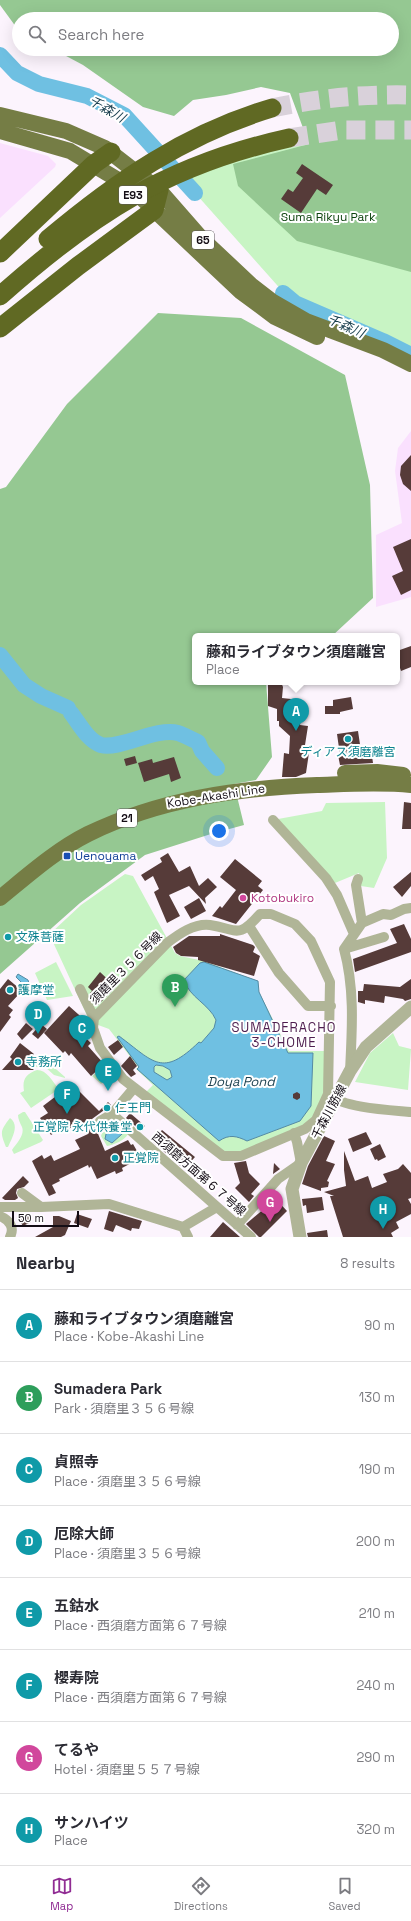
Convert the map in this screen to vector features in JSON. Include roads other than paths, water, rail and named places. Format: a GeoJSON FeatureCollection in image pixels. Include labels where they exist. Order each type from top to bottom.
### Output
{"type":"FeatureCollection","features":[{"type":"Feature","properties":{"kind":"highway","name":"E93"},"geometry":{"type":"LineString","coordinates":[[0,280],[72,219],[150,162],[176,147],[227,123],[272,108]]}},
{"type":"Feature","properties":{"kind":"highway","name":"E93"},"geometry":{"type":"LineString","coordinates":[[0,296],[70,237],[134,194],[156,182],[204,162],[252,147],[289,138]]}},
{"type":"Feature","properties":{"kind":"highway"},"geometry":{"type":"LineString","coordinates":[[0,253],[94,164],[111,152]]}},
{"type":"Feature","properties":{"kind":"highway"},"geometry":{"type":"LineString","coordinates":[[0,328],[78,266],[154,210],[159,190]]}},
{"type":"Feature","properties":{"kind":"main road","name":"65"},"geometry":{"type":"LineString","coordinates":[[0,115],[66,131],[111,152],[159,190],[200,238],[251,285],[273,302],[306,321],[383,350],[411,364]]}},
{"type":"Feature","properties":{"kind":"main road","name":"65"},"geometry":{"type":"LineString","coordinates":[[0,131],[57,146],[94,164],[130,187],[240,291],[275,317],[296,328],[381,361],[411,376]]}},
{"type":"Feature","properties":{"kind":"main road"},"geometry":{"type":"LineString","coordinates":[[275,787],[322,774],[378,772],[411,776]]}},
{"type":"Feature","properties":{"kind":"main road"},"geometry":{"type":"LineString","coordinates":[[349,784],[364,788],[411,794]]}},
{"type":"Feature","properties":{"kind":"main road","name":"Kobe-Akashi Line"},"geometry":{"type":"LineString","coordinates":[[0,898],[40,865],[87,834],[158,806],[211,795],[275,787],[349,784],[411,785]]}},
{"type":"Feature","properties":{"kind":"street"},"geometry":{"type":"LineString","coordinates":[[273,820],[326,878],[337,896],[354,934]]}},
{"type":"Feature","properties":{"kind":"street"},"geometry":{"type":"LineString","coordinates":[[358,879],[356,885],[362,923]]}},
{"type":"Feature","properties":{"kind":"street"},"geometry":{"type":"LineString","coordinates":[[350,1071],[352,993],[349,968],[344,949],[362,923],[383,914],[391,915],[404,909],[411,908]]}},
{"type":"Feature","properties":{"kind":"street","name":"須磨里３５６号線"},"geometry":{"type":"LineString","coordinates":[[94,1018],[167,943],[178,934],[191,928],[209,925],[234,932],[248,926],[260,914],[271,914],[295,924],[312,940],[330,982],[332,1098]]}},
{"type":"Feature","properties":{"kind":"street"},"geometry":{"type":"LineString","coordinates":[[248,926],[279,973],[308,1006],[331,1006]]}},
{"type":"Feature","properties":{"kind":"street"},"geometry":{"type":"LineString","coordinates":[[344,949],[384,937]]}},
{"type":"Feature","properties":{"kind":"street"},"geometry":{"type":"LineString","coordinates":[[80,989],[94,1018],[93,1028],[100,1048],[122,1079],[223,1156],[241,1156],[305,1129],[316,1120],[332,1098],[411,1112]]}},
{"type":"Feature","properties":{"kind":"street","name":"千森川筋線"},"geometry":{"type":"LineString","coordinates":[[300,1237],[292,1189],[301,1163],[332,1098],[366,1047],[411,1007]]}},
{"type":"Feature","properties":{"kind":"street"},"geometry":{"type":"LineString","coordinates":[[100,1121],[112,1114],[134,1088]]}},
{"type":"Feature","properties":{"kind":"street","name":"西須磨方面第６７号線"},"geometry":{"type":"LineString","coordinates":[[112,1114],[251,1237]]}},
{"type":"Feature","properties":{"kind":"street"},"geometry":{"type":"LineString","coordinates":[[237,1225],[278,1179],[301,1163],[294,1133]]}},
{"type":"Feature","properties":{"kind":"street"},"geometry":{"type":"LineString","coordinates":[[22,1193],[41,1207]]}},
{"type":"Feature","properties":{"kind":"street"},"geometry":{"type":"LineString","coordinates":[[0,1207],[109,1204],[183,1227],[188,1237]]}},
{"type":"Feature","properties":{"kind":"street"},"geometry":{"type":"LineString","coordinates":[[183,1227],[217,1207]]}},
{"type":"Feature","properties":{"kind":"street"},"geometry":{"type":"LineString","coordinates":[[0,1216],[7,1219],[11,1225],[10,1237]]}},
{"type":"Feature","properties":{"kind":"water","name":"Doya Pond"},"geometry":{"type":"Polygon","coordinates":[[[204,962],[258,981],[259,992],[288,1053],[313,1053],[311,1106],[300,1121],[247,1141],[233,1136],[226,1137],[219,1141],[137,1069],[139,1067],[117,1037],[119,1036],[150,1059],[167,1063],[176,1060],[199,1042],[201,1043],[214,1028],[216,1020],[213,1014],[194,996],[184,980],[200,963],[204,962]],[[156,1065],[154,1067],[154,1072],[167,1080],[172,1077],[170,1070],[163,1066],[156,1065]]]}},
{"type":"Feature","properties":{"kind":"water"},"geometry":{"type":"Polygon","coordinates":[[[18,974],[28,980],[29,983],[24,985],[16,977],[18,974]]]}},
{"type":"Feature","properties":{"kind":"water"},"geometry":{"type":"Polygon","coordinates":[[[131,1126],[112,1143],[105,1139],[106,1134],[121,1127],[131,1126]]]}},
{"type":"Feature","properties":{"kind":"waterway","name":"千森川"},"geometry":{"type":"LineString","coordinates":[[0,55],[17,73],[39,84],[87,96],[124,115],[195,193]]}},
{"type":"Feature","properties":{"kind":"waterway","name":"千森川"},"geometry":{"type":"LineString","coordinates":[[283,293],[295,303],[383,341],[411,355]]}},
{"type":"Feature","properties":{"kind":"waterway"},"geometry":{"type":"LineString","coordinates":[[0,655],[24,685],[41,696],[68,708]]}},
{"type":"Feature","properties":{"kind":"waterway"},"geometry":{"type":"LineString","coordinates":[[71,713],[88,736],[96,743],[101,745],[109,746],[159,733],[178,733],[198,742],[202,751],[217,768]]}},
{"type":"Feature","properties":{"kind":"tunnel"},"geometry":{"type":"LineString","coordinates":[[272,108],[341,97],[411,95]]}},
{"type":"Feature","properties":{"kind":"tunnel"},"geometry":{"type":"LineString","coordinates":[[289,138],[342,130],[411,130]]}},
{"type":"Feature","properties":{"kind":"place","name":"藤和ライブタウン須磨離宮"},"geometry":{"type":"Point","coordinates":[296,731]}},
{"type":"Feature","properties":{"kind":"place","name":"ディアス須磨離宮"},"geometry":{"type":"Point","coordinates":[348,739]}},
{"type":"Feature","properties":{"kind":"place","name":"Uenoyama"},"geometry":{"type":"Point","coordinates":[67,856]}},
{"type":"Feature","properties":{"kind":"place","name":"Kotobukiro"},"geometry":{"type":"Point","coordinates":[243,898]}},
{"type":"Feature","properties":{"kind":"place","name":"文殊菩薩"},"geometry":{"type":"Point","coordinates":[8,937]}},
{"type":"Feature","properties":{"kind":"place","name":"護摩堂"},"geometry":{"type":"Point","coordinates":[10,990]}},
{"type":"Feature","properties":{"kind":"place","name":"Sumadera Park"},"geometry":{"type":"Point","coordinates":[175,1007]}},
{"type":"Feature","properties":{"kind":"place","name":"厄除大師"},"geometry":{"type":"Point","coordinates":[38,1034]}},
{"type":"Feature","properties":{"kind":"place","name":"貞照寺"},"geometry":{"type":"Point","coordinates":[82,1048]}},
{"type":"Feature","properties":{"kind":"place","name":"寺務所"},"geometry":{"type":"Point","coordinates":[18,1062]}},
{"type":"Feature","properties":{"kind":"place","name":"五鈷水"},"geometry":{"type":"Point","coordinates":[108,1091]}},
{"type":"Feature","properties":{"kind":"place","name":"仁王門"},"geometry":{"type":"Point","coordinates":[107,1108]}},
{"type":"Feature","properties":{"kind":"place","name":"櫻寿院"},"geometry":{"type":"Point","coordinates":[67,1114]}},
{"type":"Feature","properties":{"kind":"place","name":"正覚院 永代供養堂"},"geometry":{"type":"Point","coordinates":[140,1127]}},
{"type":"Feature","properties":{"kind":"place","name":"正覚院"},"geometry":{"type":"Point","coordinates":[115,1158]}},
{"type":"Feature","properties":{"kind":"place","name":"てるや"},"geometry":{"type":"Point","coordinates":[270,1222]}},
{"type":"Feature","properties":{"kind":"place","name":"サンハイツ"},"geometry":{"type":"Point","coordinates":[383,1229]}},
{"type":"Feature","properties":{"kind":"district","name":"SUMADERACHO 3-CHOME"},"geometry":{"type":"Point","coordinates":[284,1034]}},
{"type":"Feature","properties":{"kind":"park label","name":"Suma Rikyu Park"},"geometry":{"type":"Point","coordinates":[328,217]}}]}
